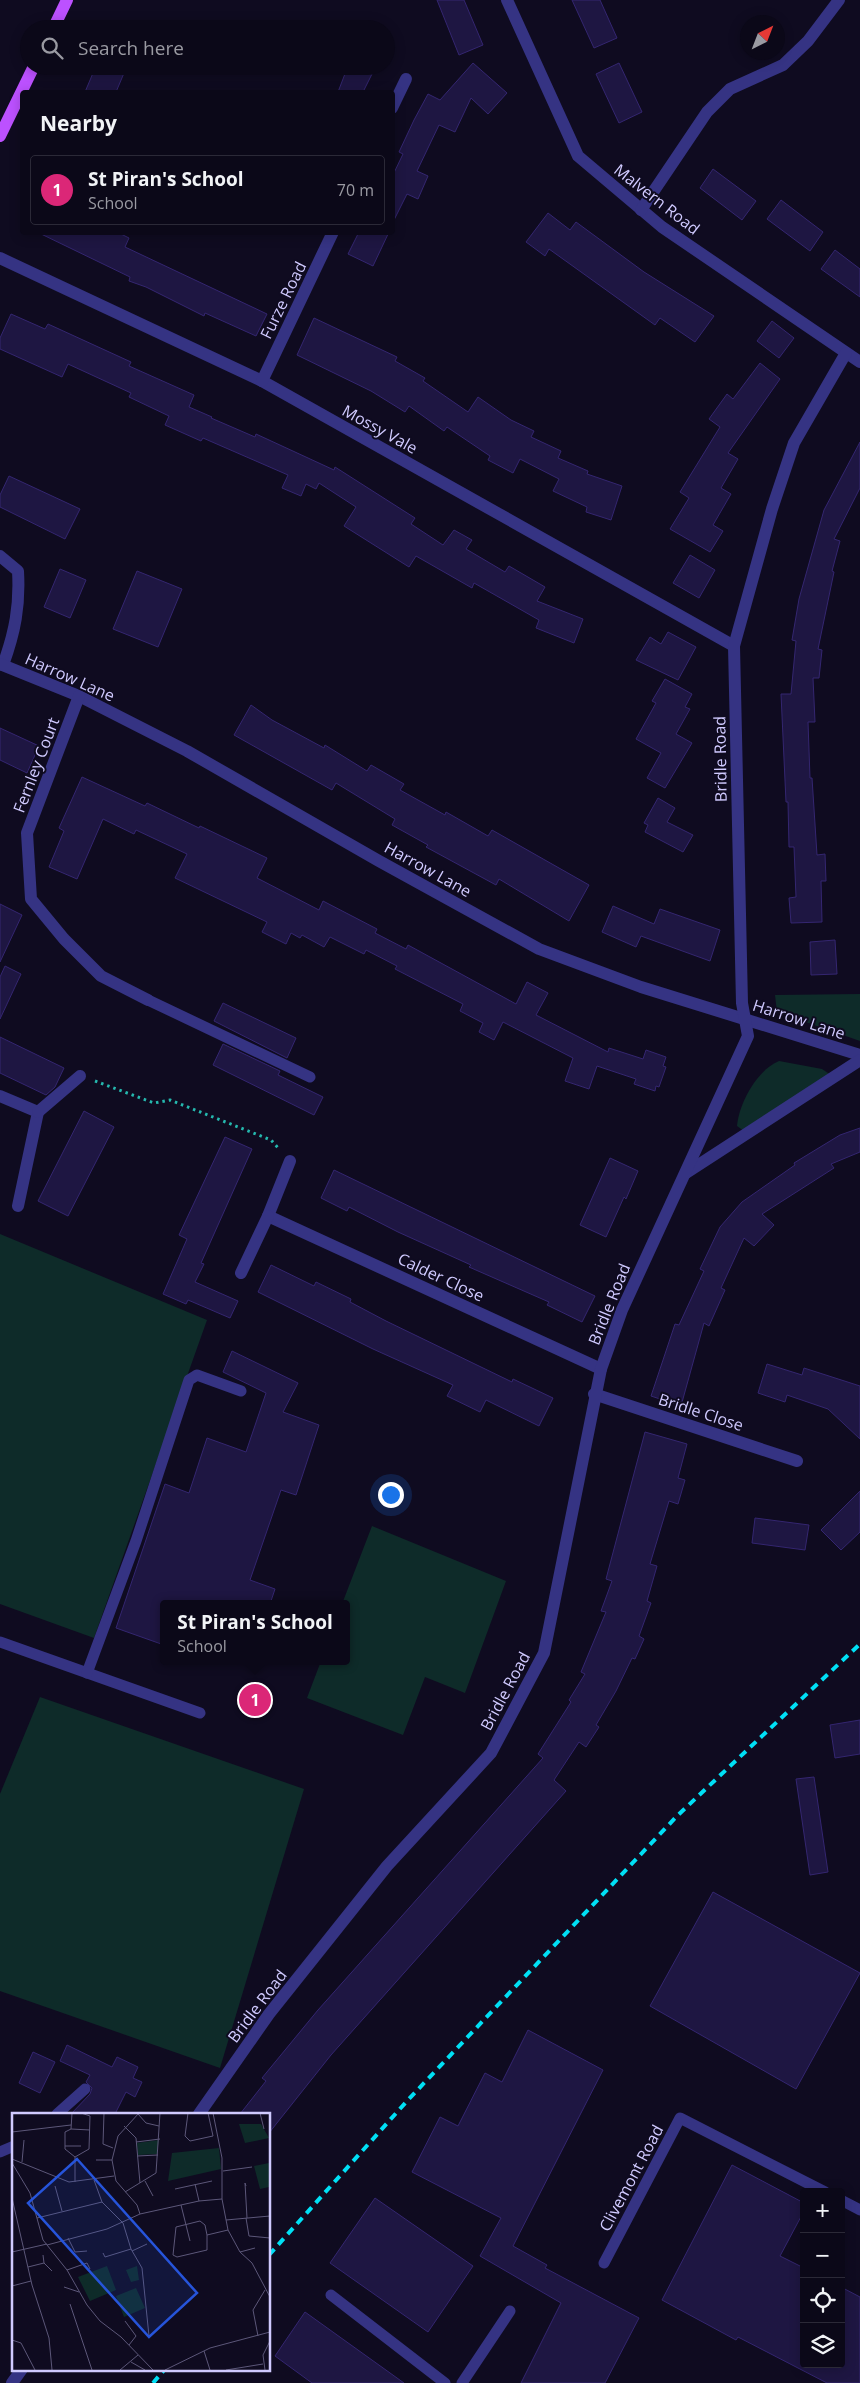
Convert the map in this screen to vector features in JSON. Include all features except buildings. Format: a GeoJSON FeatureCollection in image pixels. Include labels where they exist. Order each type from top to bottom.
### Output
{"type":"FeatureCollection","features":[{"type":"Feature","properties":{"kind":"main road"},"geometry":{"type":"LineString","coordinates":[[57,20],[67,0]]}},
{"type":"Feature","properties":{"kind":"main road"},"geometry":{"type":"LineString","coordinates":[[22,90],[30,75]]}},
{"type":"Feature","properties":{"kind":"main road"},"geometry":{"type":"LineString","coordinates":[[0,136],[20,95]]}},
{"type":"Feature","properties":{"kind":"street","name":"Malvern Road"},"geometry":{"type":"LineString","coordinates":[[507,0],[578,156],[641,210],[860,362]]}},
{"type":"Feature","properties":{"kind":"street"},"geometry":{"type":"LineString","coordinates":[[641,210],[707,112],[730,89],[783,66],[808,41],[839,0]]}},
{"type":"Feature","properties":{"kind":"street"},"geometry":{"type":"LineString","coordinates":[[395,102],[406,79]]}},
{"type":"Feature","properties":{"kind":"street","name":"Furze Road"},"geometry":{"type":"LineString","coordinates":[[262,381],[332,235]]}},
{"type":"Feature","properties":{"kind":"street","name":"Mossy Vale"},"geometry":{"type":"LineString","coordinates":[[0,258],[262,381],[734,646]]}},
{"type":"Feature","properties":{"kind":"street","name":"Bridle Road"},"geometry":{"type":"LineString","coordinates":[[200,2113],[269,2014],[387,1866],[490,1753],[544,1653],[594,1394],[601,1369],[622,1310],[748,1036],[742,1003],[734,646],[772,509],[794,444],[846,353]]}},
{"type":"Feature","properties":{"kind":"street"},"geometry":{"type":"LineString","coordinates":[[0,556],[18,571],[19,602],[12,639],[1,665]]}},
{"type":"Feature","properties":{"kind":"street","name":"Harrow Lane"},"geometry":{"type":"LineString","coordinates":[[1,665],[79,696],[187,750],[379,861],[539,949],[641,988],[746,1018],[860,1056]]}},
{"type":"Feature","properties":{"kind":"street","name":"Fernley Court"},"geometry":{"type":"LineString","coordinates":[[79,696],[27,833],[31,899],[64,939],[101,976],[148,1000]]}},
{"type":"Feature","properties":{"kind":"street"},"geometry":{"type":"LineString","coordinates":[[686,1173],[860,1060]]}},
{"type":"Feature","properties":{"kind":"street"},"geometry":{"type":"LineString","coordinates":[[18,1206],[38,1112],[80,1076]]}},
{"type":"Feature","properties":{"kind":"street"},"geometry":{"type":"LineString","coordinates":[[0,1096],[38,1112]]}},
{"type":"Feature","properties":{"kind":"street"},"geometry":{"type":"LineString","coordinates":[[241,1274],[268,1216],[290,1160]]}},
{"type":"Feature","properties":{"kind":"street","name":"Calder Close"},"geometry":{"type":"LineString","coordinates":[[268,1216],[601,1369]]}},
{"type":"Feature","properties":{"kind":"street","name":"Bridle Close"},"geometry":{"type":"LineString","coordinates":[[594,1394],[796,1461]]}},
{"type":"Feature","properties":{"kind":"street"},"geometry":{"type":"LineString","coordinates":[[12,2383],[21,2370]]}},
{"type":"Feature","properties":{"kind":"lane"},"geometry":{"type":"LineString","coordinates":[[148,1000],[310,1077]]}},
{"type":"Feature","properties":{"kind":"lane"},"geometry":{"type":"LineString","coordinates":[[88,1673],[136,1541],[190,1380],[196,1374],[241,1391]]}},
{"type":"Feature","properties":{"kind":"lane"},"geometry":{"type":"LineString","coordinates":[[0,1642],[200,1713]]}},
{"type":"Feature","properties":{"kind":"lane"},"geometry":{"type":"LineString","coordinates":[[58,2113],[85,2089]]}},
{"type":"Feature","properties":{"kind":"lane","name":"Clivemont Road"},"geometry":{"type":"LineString","coordinates":[[604,2263],[680,2118],[817,2188]]}},
{"type":"Feature","properties":{"kind":"lane"},"geometry":{"type":"LineString","coordinates":[[0,2152],[12,2147]]}},
{"type":"Feature","properties":{"kind":"lane"},"geometry":{"type":"LineString","coordinates":[[845,2202],[860,2210]]}},
{"type":"Feature","properties":{"kind":"lane"},"geometry":{"type":"LineString","coordinates":[[331,2295],[445,2383]]}},
{"type":"Feature","properties":{"kind":"lane"},"geometry":{"type":"LineString","coordinates":[[462,2383],[510,2311]]}},
{"type":"Feature","properties":{"kind":"path"},"geometry":{"type":"LineString","coordinates":[[80,1076],[154,1103],[170,1100],[271,1140],[290,1160]]}},
{"type":"Feature","properties":{"kind":"green space"},"geometry":{"type":"Polygon","coordinates":[[[860,994],[860,1041],[777,1012],[775,995],[860,994]]]}},
{"type":"Feature","properties":{"kind":"green space"},"geometry":{"type":"Polygon","coordinates":[[[779,1061],[822,1069],[831,1075],[744,1131],[737,1126],[738,1117],[750,1088],[763,1072],[779,1061]]]}},
{"type":"Feature","properties":{"kind":"green space"},"geometry":{"type":"Polygon","coordinates":[[[0,1234],[207,1320],[94,1638],[0,1604],[0,1234]]]}},
{"type":"Feature","properties":{"kind":"green space"},"geometry":{"type":"Polygon","coordinates":[[[372,1526],[506,1581],[465,1693],[425,1677],[403,1735],[307,1698],[319,1665],[350,1665],[350,1600],[344,1600],[372,1526]]]}},
{"type":"Feature","properties":{"kind":"green space"},"geometry":{"type":"Polygon","coordinates":[[[40,1697],[304,1789],[220,2068],[0,1991],[0,1794],[40,1697]]]}},
{"type":"Feature","properties":{"kind":"railway"},"geometry":{"type":"LineString","coordinates":[[270,2254],[407,2101],[678,1815],[860,1644]]}},
{"type":"Feature","properties":{"kind":"railway"},"geometry":{"type":"LineString","coordinates":[[153,2383],[164,2370]]}},
{"type":"Feature","properties":{"kind":"place","name":"St Piran's School"},"geometry":{"type":"Point","coordinates":[255,1700]}}]}
